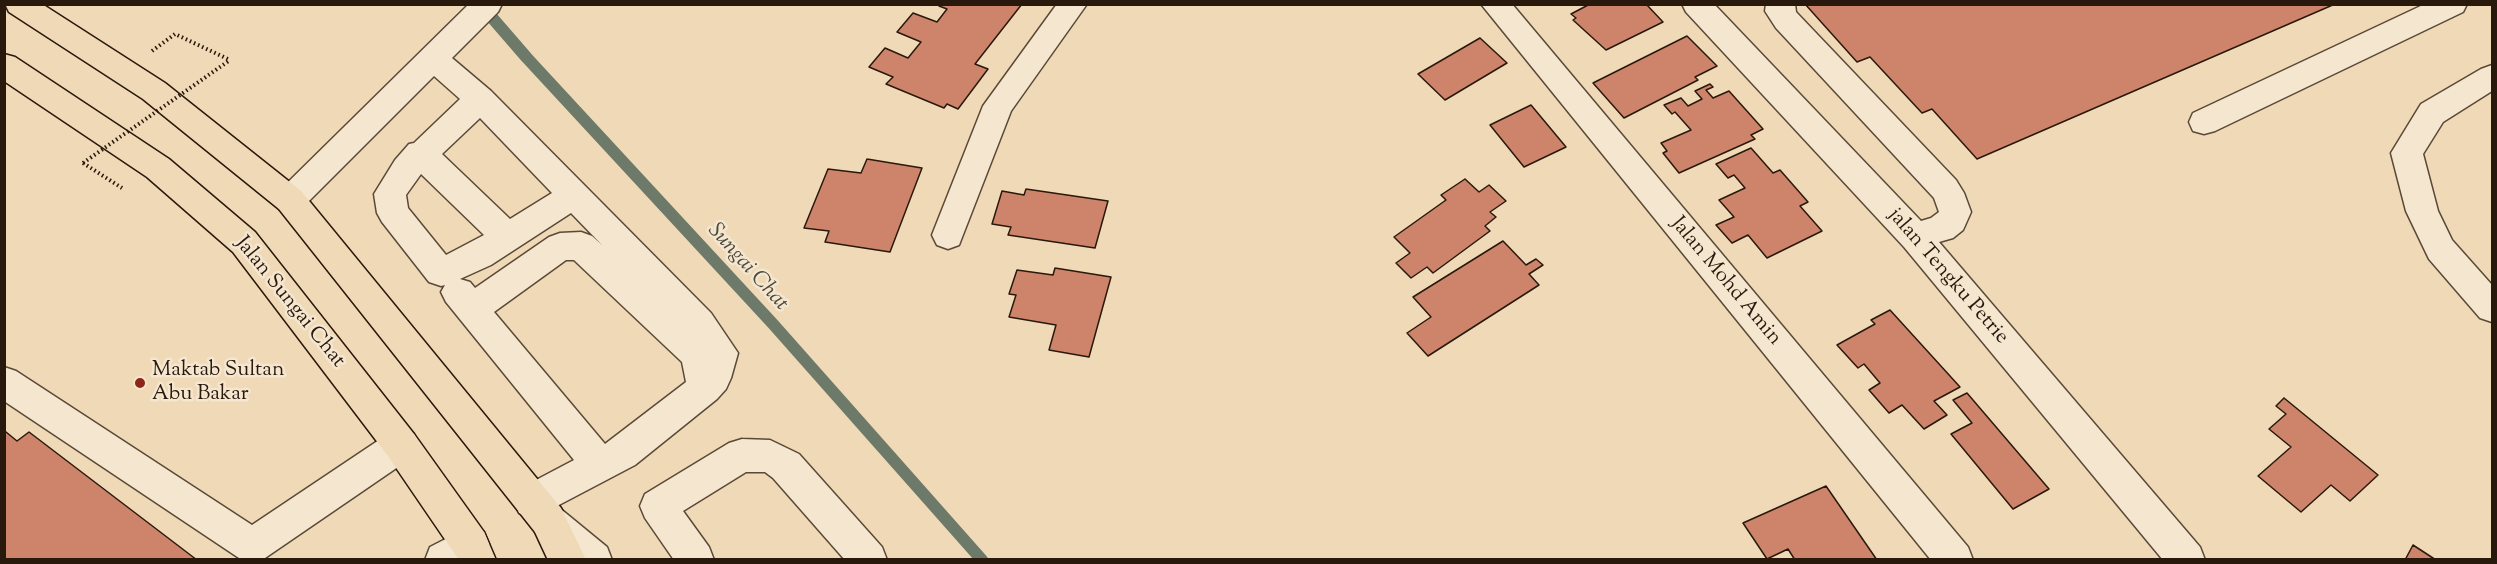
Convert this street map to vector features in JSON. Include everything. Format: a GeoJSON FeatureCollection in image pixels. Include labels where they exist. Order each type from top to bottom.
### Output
{"type":"FeatureCollection","features":[{"type":"Feature","properties":{"kind":"main road"},"geometry":{"type":"LineString","coordinates":[[18,4],[154,91],[290,200],[540,510],[568,560]]}},
{"type":"Feature","properties":{"kind":"main road","name":"Jalan Sungai Chat"},"geometry":{"type":"LineString","coordinates":[[4,65],[158,168],[244,242],[401,445],[464,554]]}},
{"type":"Feature","properties":{"kind":"street"},"geometry":{"type":"LineString","coordinates":[[948,235],[998,106],[1073,4]]}},
{"type":"Feature","properties":{"kind":"street","name":"Jalan Mohd Amin"},"geometry":{"type":"LineString","coordinates":[[1495,4],[1955,560]]}},
{"type":"Feature","properties":{"kind":"street","name":"jalan Tengku Petrie"},"geometry":{"type":"LineString","coordinates":[[1696,4],[1915,237],[2187,560]]}},
{"type":"Feature","properties":{"kind":"street"},"geometry":{"type":"LineString","coordinates":[[1781,4],[1780,11],[1786,20],[1945,189],[1953,202],[1955,212],[1952,221],[1942,228],[1915,237]]}},
{"type":"Feature","properties":{"kind":"street"},"geometry":{"type":"LineString","coordinates":[[2204,123],[2453,4]]}},
{"type":"Feature","properties":{"kind":"street"},"geometry":{"type":"LineString","coordinates":[[290,200],[481,13]]}},
{"type":"Feature","properties":{"kind":"street"},"geometry":{"type":"LineString","coordinates":[[435,60],[480,99],[699,323],[721,353],[714,378],[705,388],[622,453],[600,465],[540,510],[594,560]]}},
{"type":"Feature","properties":{"kind":"street"},"geometry":{"type":"LineString","coordinates":[[2493,77],[2432,113],[2407,153],[2422,211],[2440,249],[2493,308]]}},
{"type":"Feature","properties":{"kind":"street"},"geometry":{"type":"LineString","coordinates":[[480,99],[420,153],[406,169],[390,194],[393,213],[600,465]]}},
{"type":"Feature","properties":{"kind":"street"},"geometry":{"type":"LineString","coordinates":[[420,153],[507,237]]}},
{"type":"Feature","properties":{"kind":"street"},"geometry":{"type":"LineString","coordinates":[[441,272],[479,255],[573,196]]}},
{"type":"Feature","properties":{"kind":"street"},"geometry":{"type":"LineString","coordinates":[[472,309],[560,247],[581,246],[698,355],[705,388]]}},
{"type":"Feature","properties":{"kind":"street"},"geometry":{"type":"LineString","coordinates":[[4,382],[255,553],[401,445]]}},
{"type":"Feature","properties":{"kind":"street"},"geometry":{"type":"LineString","coordinates":[[696,560],[658,506],[742,455],[770,456],[786,466],[869,560]]}},
{"type":"Feature","properties":{"kind":"path"},"geometry":{"type":"LineString","coordinates":[[128,192],[83,163],[230,60],[175,34]]}},
{"type":"Feature","properties":{"kind":"building"},"geometry":{"type":"Polygon","coordinates":[[[941,4],[1022,4],[975,64],[988,69],[958,109],[947,104],[944,108],[886,84],[893,77],[869,67],[885,48],[908,58],[921,42],[897,32],[913,13],[937,22],[947,9],[939,6],[941,4]]]}},
{"type":"Feature","properties":{"kind":"building"},"geometry":{"type":"Polygon","coordinates":[[[1590,4],[1646,4],[1663,22],[1606,50],[1573,20],[1576,18],[1571,14],[1590,4]]]}},
{"type":"Feature","properties":{"kind":"building"},"geometry":{"type":"Polygon","coordinates":[[[1805,4],[2335,4],[1977,159],[1932,109],[1922,113],[1870,57],[1857,62],[1805,4]]]}},
{"type":"Feature","properties":{"kind":"building"},"geometry":{"type":"Polygon","coordinates":[[[1687,36],[1717,66],[1695,77],[1698,80],[1624,118],[1593,83],[1687,36]]]}},
{"type":"Feature","properties":{"kind":"building"},"geometry":{"type":"Polygon","coordinates":[[[1480,38],[1507,63],[1445,100],[1418,74],[1480,38]]]}},
{"type":"Feature","properties":{"kind":"building"},"geometry":{"type":"Polygon","coordinates":[[[1710,84],[1713,87],[1706,90],[1713,98],[1729,91],[1763,129],[1751,135],[1755,139],[1679,173],[1663,153],[1667,151],[1661,143],[1691,130],[1675,112],[1672,114],[1664,105],[1681,98],[1688,106],[1702,99],[1695,91],[1710,84]]]}},
{"type":"Feature","properties":{"kind":"building"},"geometry":{"type":"Polygon","coordinates":[[[1531,105],[1566,147],[1524,167],[1490,125],[1531,105]]]}},
{"type":"Feature","properties":{"kind":"building"},"geometry":{"type":"Polygon","coordinates":[[[1751,148],[1773,173],[1780,170],[1808,202],[1800,206],[1822,231],[1767,258],[1748,235],[1732,243],[1716,225],[1734,217],[1719,200],[1745,188],[1734,175],[1728,178],[1716,164],[1751,148]]]}},
{"type":"Feature","properties":{"kind":"building"},"geometry":{"type":"Polygon","coordinates":[[[867,159],[922,168],[890,252],[825,242],[829,231],[804,228],[828,169],[861,173],[867,159]]]}},
{"type":"Feature","properties":{"kind":"building"},"geometry":{"type":"Polygon","coordinates":[[[1465,179],[1479,192],[1489,185],[1506,201],[1490,212],[1496,217],[1485,226],[1490,231],[1433,273],[1427,267],[1411,278],[1396,263],[1410,253],[1394,237],[1446,200],[1441,195],[1465,179]]]}},
{"type":"Feature","properties":{"kind":"building"},"geometry":{"type":"Polygon","coordinates":[[[1026,189],[1108,201],[1095,248],[1008,235],[1011,227],[992,224],[1002,191],[1024,195],[1026,189]]]}},
{"type":"Feature","properties":{"kind":"building"},"geometry":{"type":"Polygon","coordinates":[[[1503,241],[1526,265],[1536,259],[1543,265],[1529,274],[1539,285],[1428,356],[1407,333],[1431,317],[1413,297],[1503,241]]]}},
{"type":"Feature","properties":{"kind":"building"},"geometry":{"type":"Polygon","coordinates":[[[1055,268],[1111,277],[1089,357],[1049,350],[1056,325],[1009,317],[1016,295],[1009,294],[1017,270],[1053,275],[1055,268]]]}},
{"type":"Feature","properties":{"kind":"building"},"geometry":{"type":"Polygon","coordinates":[[[1890,310],[1960,387],[1934,401],[1947,415],[1924,429],[1902,405],[1889,413],[1869,390],[1880,383],[1864,364],[1858,368],[1837,345],[1875,324],[1871,320],[1890,310]]]}},
{"type":"Feature","properties":{"kind":"building"},"geometry":{"type":"Polygon","coordinates":[[[1967,393],[2049,489],[2013,509],[1951,434],[1972,423],[1953,400],[1967,393]]]}},
{"type":"Feature","properties":{"kind":"building"},"geometry":{"type":"Polygon","coordinates":[[[2284,398],[2378,475],[2350,501],[2331,485],[2301,512],[2258,476],[2291,447],[2269,429],[2286,414],[2276,406],[2284,398]]]}},
{"type":"Feature","properties":{"kind":"building"},"geometry":{"type":"Polygon","coordinates":[[[6,432],[17,441],[29,432],[197,560],[4,560],[4,434],[6,432]]]}},
{"type":"Feature","properties":{"kind":"building"},"geometry":{"type":"Polygon","coordinates":[[[1826,486],[1877,560],[1795,560],[1788,549],[1767,559],[1743,523],[1826,486]]]}},
{"type":"Feature","properties":{"kind":"building"},"geometry":{"type":"Polygon","coordinates":[[[2413,545],[2436,560],[2405,560],[2413,545]]]}},
{"type":"Feature","properties":{"kind":"waterway","name":"Sungai Chat"},"geometry":{"type":"LineString","coordinates":[[482,6],[527,58],[773,324],[982,560]]}},
{"type":"Feature","properties":{"kind":"place","name":"Maktab Sultan Abu Bakar"},"geometry":{"type":"Point","coordinates":[140,383]}}]}
